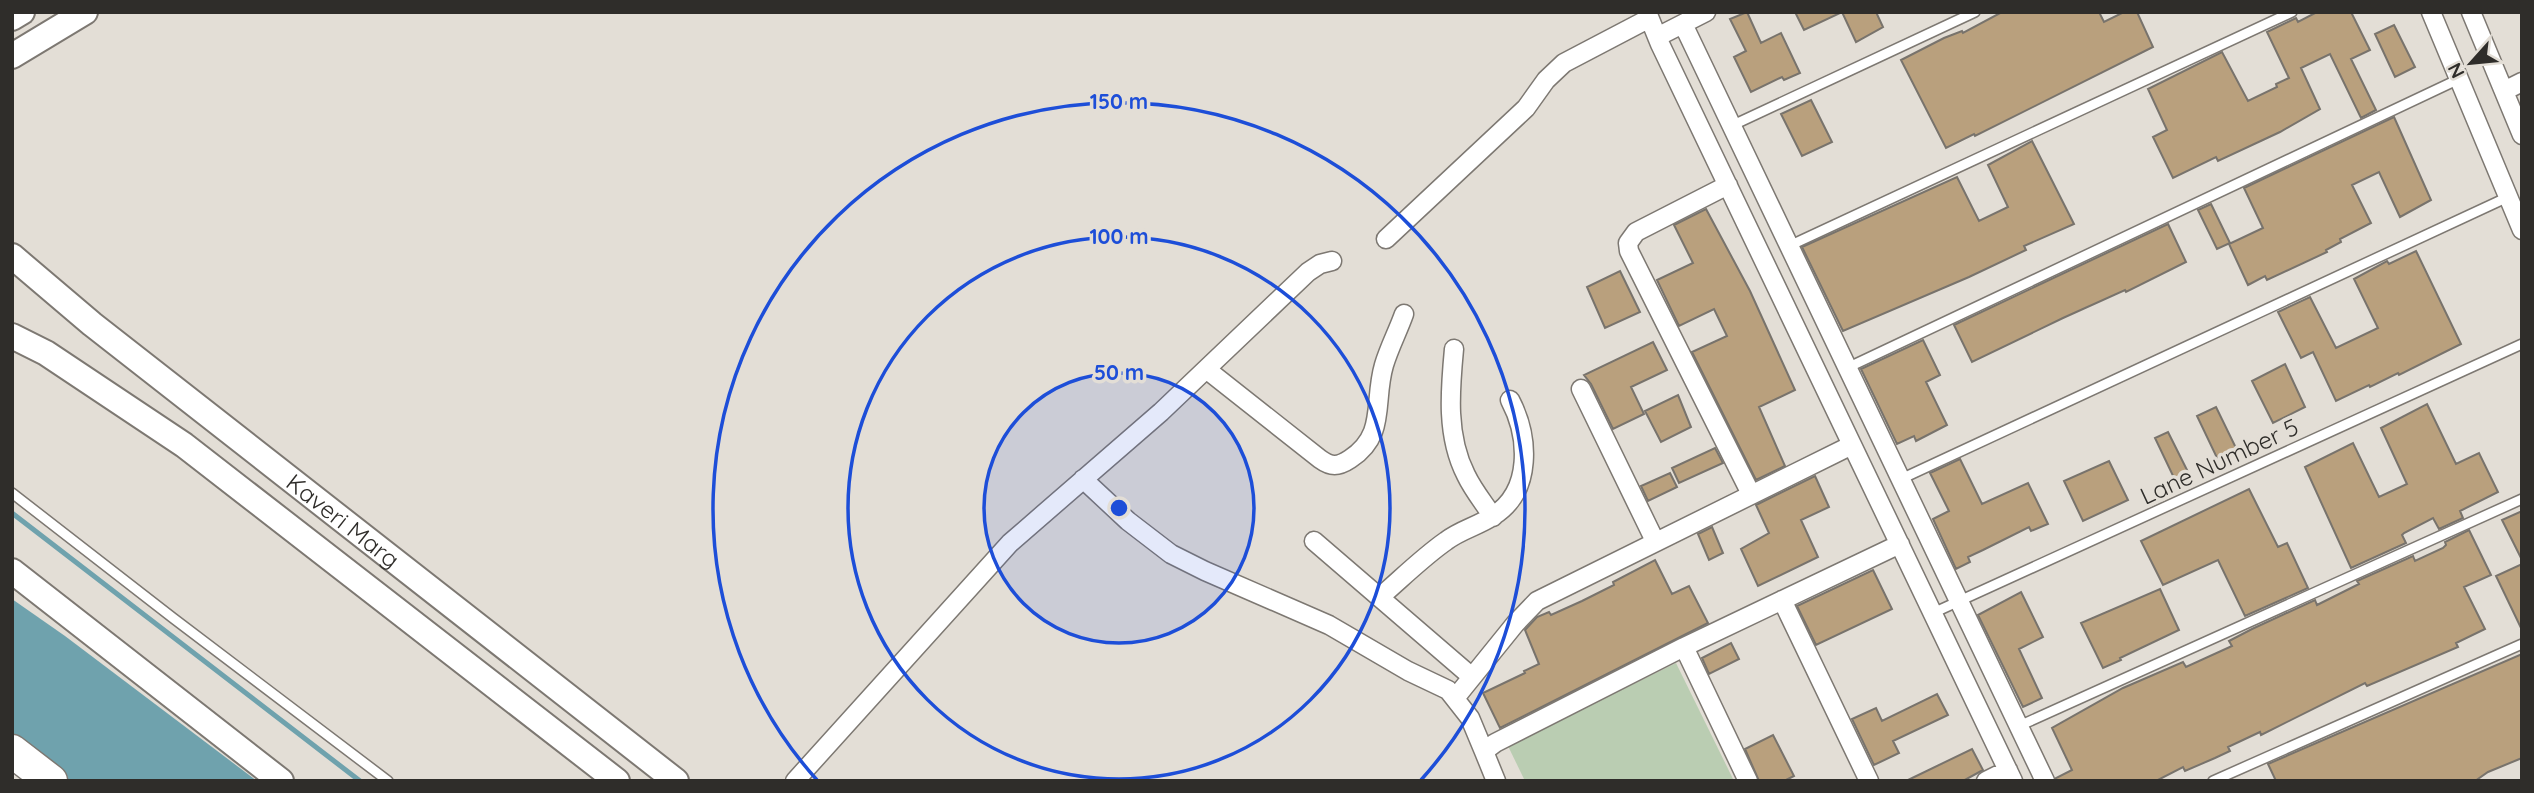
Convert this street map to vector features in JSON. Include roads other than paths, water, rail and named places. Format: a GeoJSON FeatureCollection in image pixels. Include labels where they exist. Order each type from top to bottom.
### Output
{"type":"FeatureCollection","features":[{"type":"Feature","properties":{"kind":"highway"},"geometry":{"type":"LineString","coordinates":[[12,751],[51,781]]}},
{"type":"Feature","properties":{"kind":"street"},"geometry":{"type":"LineString","coordinates":[[12,18],[22,12]]}},
{"type":"Feature","properties":{"kind":"street"},"geometry":{"type":"LineString","coordinates":[[12,55],[85,12]]}},
{"type":"Feature","properties":{"kind":"street"},"geometry":{"type":"LineString","coordinates":[[1657,37],[1706,12]]}},
{"type":"Feature","properties":{"kind":"street"},"geometry":{"type":"LineString","coordinates":[[2431,12],[2522,230]]}},
{"type":"Feature","properties":{"kind":"street"},"geometry":{"type":"LineString","coordinates":[[2470,12],[2522,135]]}},
{"type":"Feature","properties":{"kind":"street"},"geometry":{"type":"LineString","coordinates":[[1386,239],[1526,108],[1564,63],[1648,15],[2011,775],[1986,781]]}},
{"type":"Feature","properties":{"kind":"street"},"geometry":{"type":"LineString","coordinates":[[1683,24],[2045,781]]}},
{"type":"Feature","properties":{"kind":"street"},"geometry":{"type":"LineString","coordinates":[[2504,91],[2522,82]]}},
{"type":"Feature","properties":{"kind":"street"},"geometry":{"type":"LineString","coordinates":[[1728,185],[1636,232],[1628,243],[1629,251],[1751,494]]}},
{"type":"Feature","properties":{"kind":"street","name":"Kaveri Marg"},"geometry":{"type":"LineString","coordinates":[[12,256],[92,324],[676,781]]}},
{"type":"Feature","properties":{"kind":"street"},"geometry":{"type":"LineString","coordinates":[[795,781],[1010,543],[1161,412],[1308,272],[1320,264],[1332,261]]}},
{"type":"Feature","properties":{"kind":"street"},"geometry":{"type":"LineString","coordinates":[[1206,369],[1320,459],[1335,466],[1352,458],[1372,438],[1384,364],[1404,314]]}},
{"type":"Feature","properties":{"kind":"street","name":"Kaveri Marg"},"geometry":{"type":"LineString","coordinates":[[12,336],[46,353],[184,445],[617,781]]}},
{"type":"Feature","properties":{"kind":"street"},"geometry":{"type":"LineString","coordinates":[[1454,349],[1451,399],[1455,444],[1465,474],[1493,517]]}},
{"type":"Feature","properties":{"kind":"street"},"geometry":{"type":"LineString","coordinates":[[1581,389],[1655,541]]}},
{"type":"Feature","properties":{"kind":"street"},"geometry":{"type":"LineString","coordinates":[[1380,597],[1446,540],[1493,517],[1508,503],[1516,490],[1525,459],[1525,443],[1519,417],[1510,400]]}},
{"type":"Feature","properties":{"kind":"street"},"geometry":{"type":"LineString","coordinates":[[1456,697],[1537,601],[1852,445]]}},
{"type":"Feature","properties":{"kind":"street"},"geometry":{"type":"LineString","coordinates":[[1083,479],[1128,521],[1171,554],[1329,625],[1408,671],[1448,690],[1470,718],[1496,781]]}},
{"type":"Feature","properties":{"kind":"street"},"geometry":{"type":"LineString","coordinates":[[1314,541],[1472,677]]}},
{"type":"Feature","properties":{"kind":"street"},"geometry":{"type":"LineString","coordinates":[[1485,754],[1495,743],[1684,647],[1900,544]]}},
{"type":"Feature","properties":{"kind":"street"},"geometry":{"type":"LineString","coordinates":[[12,571],[281,781]]}},
{"type":"Feature","properties":{"kind":"street"},"geometry":{"type":"LineString","coordinates":[[1783,600],[1869,781]]}},
{"type":"Feature","properties":{"kind":"street"},"geometry":{"type":"LineString","coordinates":[[1684,647],[1748,781]]}},
{"type":"Feature","properties":{"kind":"lane"},"geometry":{"type":"LineString","coordinates":[[1731,126],[1975,12]]}},
{"type":"Feature","properties":{"kind":"lane"},"geometry":{"type":"LineString","coordinates":[[1789,246],[2292,12]]}},
{"type":"Feature","properties":{"kind":"lane"},"geometry":{"type":"LineString","coordinates":[[1847,368],[2459,79]]}},
{"type":"Feature","properties":{"kind":"lane"},"geometry":{"type":"LineString","coordinates":[[1901,479],[2508,197]]}},
{"type":"Feature","properties":{"kind":"lane","name":"Lane Number 5"},"geometry":{"type":"LineString","coordinates":[[1933,612],[2522,344]]}},
{"type":"Feature","properties":{"kind":"lane"},"geometry":{"type":"LineString","coordinates":[[12,493],[182,626],[388,781]]}},
{"type":"Feature","properties":{"kind":"lane"},"geometry":{"type":"LineString","coordinates":[[2019,726],[2522,499]]}},
{"type":"Feature","properties":{"kind":"lane"},"geometry":{"type":"LineString","coordinates":[[2213,781],[2522,644]]}},
{"type":"Feature","properties":{"kind":"water"},"geometry":{"type":"Polygon","coordinates":[[[12,599],[257,781],[54,781],[12,750],[12,599]]]}},
{"type":"Feature","properties":{"kind":"waterway"},"geometry":{"type":"LineString","coordinates":[[12,513],[360,781]]}}]}
